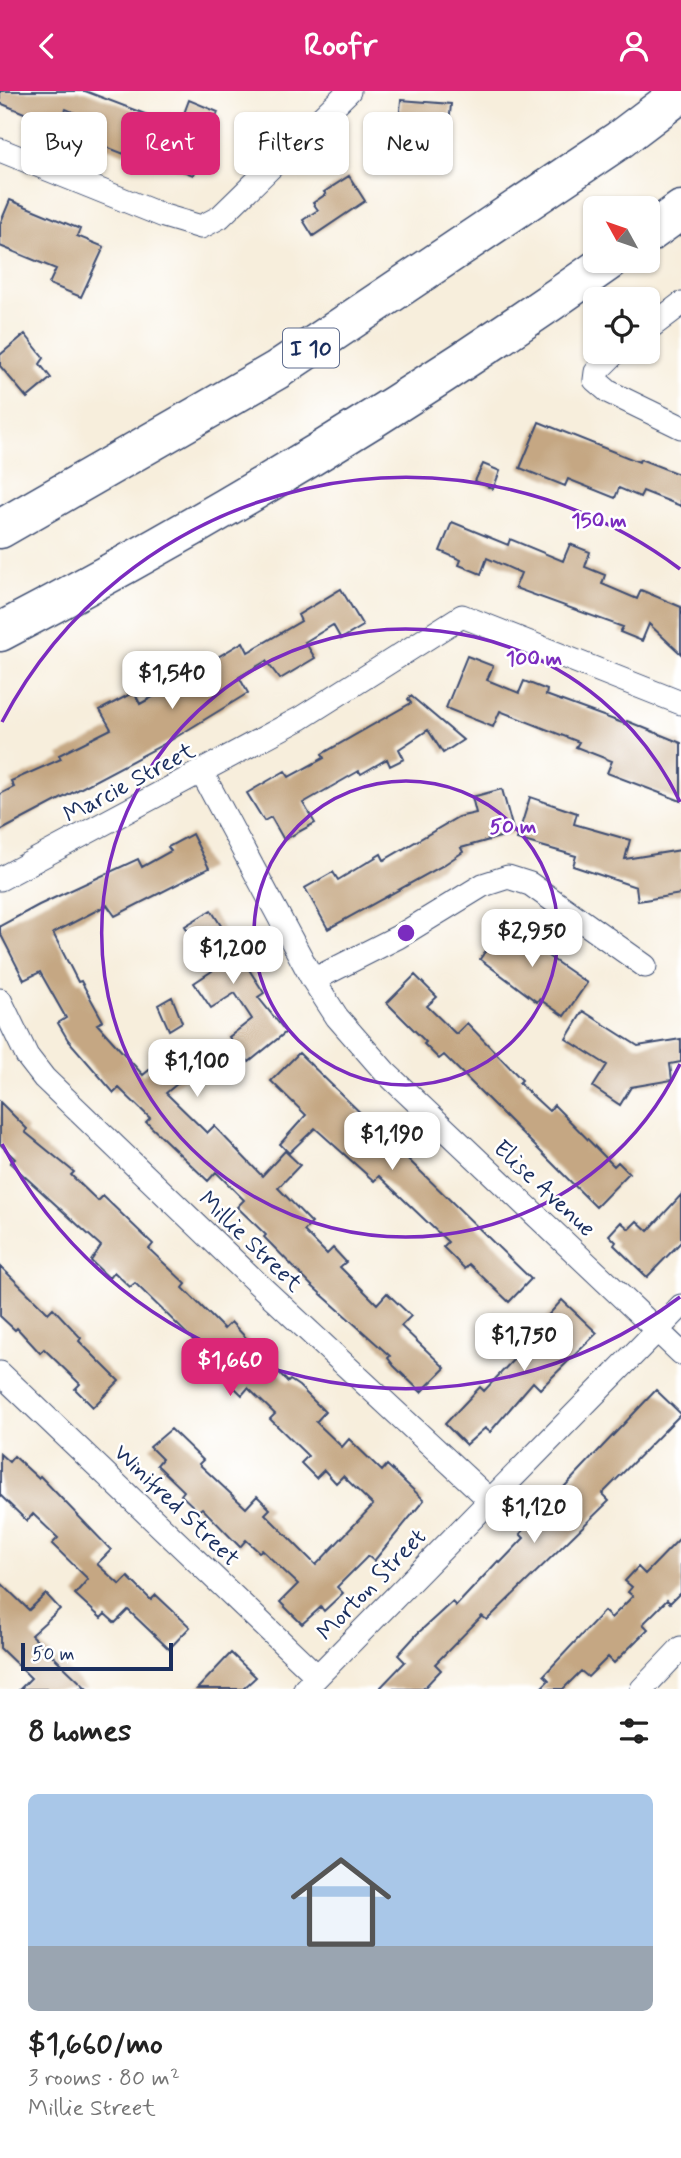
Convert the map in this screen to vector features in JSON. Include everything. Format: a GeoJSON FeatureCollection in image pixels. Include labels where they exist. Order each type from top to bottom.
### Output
{"type":"FeatureCollection","features":[{"type":"Feature","properties":{"kind":"highway","name":"I 10"},"geometry":{"type":"LineString","coordinates":[[0,529],[277,370],[619,140],[681,93]]}},
{"type":"Feature","properties":{"kind":"highway"},"geometry":{"type":"LineString","coordinates":[[660,225],[681,210]]}},
{"type":"Feature","properties":{"kind":"highway"},"geometry":{"type":"LineString","coordinates":[[0,632],[280,478],[500,338],[592,273]]}},
{"type":"Feature","properties":{"kind":"street"},"geometry":{"type":"LineString","coordinates":[[0,150],[164,216],[201,227],[220,217],[349,91]]}},
{"type":"Feature","properties":{"kind":"street"},"geometry":{"type":"LineString","coordinates":[[660,320],[681,304]]}},
{"type":"Feature","properties":{"kind":"street"},"geometry":{"type":"LineString","coordinates":[[604,364],[596,372],[595,380],[609,392],[681,427]]}},
{"type":"Feature","properties":{"kind":"street","name":"Marcie Street"},"geometry":{"type":"LineString","coordinates":[[0,879],[301,718],[459,617],[681,703]]}},
{"type":"Feature","properties":{"kind":"street","name":"Elise Avenue"},"geometry":{"type":"LineString","coordinates":[[202,773],[313,980],[337,1017],[385,1072],[681,1353]]}},
{"type":"Feature","properties":{"kind":"street"},"geometry":{"type":"LineString","coordinates":[[313,980],[398,937],[483,885],[508,877],[530,884],[645,966]]}},
{"type":"Feature","properties":{"kind":"street","name":"Millie Street"},"geometry":{"type":"LineString","coordinates":[[0,1000],[27,1056],[44,1078],[256,1282],[490,1500]]}},
{"type":"Feature","properties":{"kind":"street","name":"Morton Street"},"geometry":{"type":"LineString","coordinates":[[311,1683],[681,1306]]}},
{"type":"Feature","properties":{"kind":"street","name":"Winifred Street"},"geometry":{"type":"LineString","coordinates":[[0,1373],[311,1683]]}},
{"type":"Feature","properties":{"kind":"street"},"geometry":{"type":"LineString","coordinates":[[642,1689],[681,1649]]}},
{"type":"Feature","properties":{"kind":"building"},"geometry":{"type":"Polygon","coordinates":[[[0,91],[85,91],[140,112],[121,112],[121,153],[107,147],[107,112],[73,112],[66,109],[65,112],[22,112],[0,103],[0,91]]]}},
{"type":"Feature","properties":{"kind":"building"},"geometry":{"type":"Polygon","coordinates":[[[189,100],[218,112],[185,112],[189,100]]]}},
{"type":"Feature","properties":{"kind":"building"},"geometry":{"type":"Polygon","coordinates":[[[401,100],[451,104],[450,112],[400,112],[401,100]]]}},
{"type":"Feature","properties":{"kind":"building"},"geometry":{"type":"Polygon","coordinates":[[[349,176],[365,201],[313,236],[303,220],[318,210],[313,203],[326,194],[324,192],[349,176]]]}},
{"type":"Feature","properties":{"kind":"building"},"geometry":{"type":"Polygon","coordinates":[[[10,200],[80,229],[77,236],[104,247],[81,297],[49,284],[56,269],[0,246],[0,224],[10,200]]]}},
{"type":"Feature","properties":{"kind":"building"},"geometry":{"type":"Polygon","coordinates":[[[25,334],[44,358],[40,364],[51,378],[27,398],[0,366],[0,355],[25,334]]]}},
{"type":"Feature","properties":{"kind":"building"},"geometry":{"type":"Polygon","coordinates":[[[539,422],[639,462],[640,459],[681,475],[681,506],[643,491],[640,497],[619,488],[615,498],[568,479],[565,486],[520,468],[539,422]]]}},
{"type":"Feature","properties":{"kind":"building"},"geometry":{"type":"Polygon","coordinates":[[[483,464],[500,471],[493,489],[475,481],[483,464]]]}},
{"type":"Feature","properties":{"kind":"building"},"geometry":{"type":"Polygon","coordinates":[[[452,522],[508,545],[510,539],[563,561],[570,544],[590,552],[585,567],[605,575],[602,584],[637,599],[641,590],[681,607],[681,654],[649,624],[642,641],[620,632],[623,627],[515,588],[521,573],[487,558],[481,574],[459,565],[461,560],[440,551],[452,522]]]}},
{"type":"Feature","properties":{"kind":"building"},"geometry":{"type":"Polygon","coordinates":[[[341,589],[363,626],[341,639],[333,625],[305,642],[315,658],[280,679],[266,661],[239,677],[248,693],[168,742],[0,831],[0,794],[14,787],[11,781],[61,759],[59,755],[111,729],[100,710],[134,692],[140,704],[178,683],[174,675],[193,665],[196,670],[243,642],[248,652],[301,621],[298,615],[341,589]]]}},
{"type":"Feature","properties":{"kind":"building"},"geometry":{"type":"Polygon","coordinates":[[[467,656],[493,666],[487,680],[519,693],[524,681],[547,690],[546,695],[625,724],[627,721],[681,743],[681,801],[607,773],[612,761],[576,747],[579,742],[500,711],[493,727],[446,708],[467,656]]]}},
{"type":"Feature","properties":{"kind":"building"},"geometry":{"type":"Polygon","coordinates":[[[411,696],[463,740],[443,753],[428,730],[399,749],[404,759],[390,766],[387,759],[361,774],[359,771],[303,803],[315,823],[284,840],[271,817],[264,821],[247,793],[285,771],[289,777],[324,758],[322,754],[411,703],[408,699],[411,696]]]}},
{"type":"Feature","properties":{"kind":"building"},"geometry":{"type":"Polygon","coordinates":[[[502,789],[514,833],[461,848],[463,852],[442,866],[328,929],[305,888],[333,872],[338,880],[381,854],[384,860],[458,817],[476,813],[472,797],[502,789]]]}},
{"type":"Feature","properties":{"kind":"building"},"geometry":{"type":"Polygon","coordinates":[[[530,797],[577,813],[574,824],[630,840],[625,859],[681,850],[681,894],[638,901],[636,887],[573,866],[576,856],[517,839],[530,797]]]}},
{"type":"Feature","properties":{"kind":"building"},"geometry":{"type":"Polygon","coordinates":[[[192,834],[209,868],[115,916],[107,905],[53,933],[78,982],[81,981],[103,1021],[97,1024],[143,1075],[177,1047],[195,1069],[166,1093],[207,1133],[214,1126],[262,1176],[285,1151],[300,1165],[278,1188],[312,1223],[304,1231],[327,1254],[333,1248],[346,1262],[340,1267],[377,1304],[387,1293],[411,1316],[401,1326],[445,1368],[421,1392],[394,1366],[388,1358],[390,1356],[311,1285],[264,1237],[266,1235],[237,1207],[244,1200],[216,1172],[208,1181],[146,1122],[150,1118],[119,1088],[114,1093],[68,1040],[58,1023],[66,1018],[40,972],[24,980],[0,933],[0,926],[39,905],[138,859],[142,867],[171,851],[168,847],[192,834]]]}},
{"type":"Feature","properties":{"kind":"building"},"geometry":{"type":"Polygon","coordinates":[[[211,910],[264,993],[258,997],[286,1032],[249,1062],[229,1037],[252,1019],[235,993],[211,1008],[194,983],[212,971],[185,926],[211,910]]]}},
{"type":"Feature","properties":{"kind":"building"},"geometry":{"type":"Polygon","coordinates":[[[507,920],[545,947],[542,952],[587,983],[564,1016],[539,999],[537,1002],[480,959],[507,920]]]}},
{"type":"Feature","properties":{"kind":"building"},"geometry":{"type":"Polygon","coordinates":[[[415,975],[437,997],[427,1006],[456,1034],[467,1023],[522,1080],[519,1083],[549,1111],[554,1105],[614,1166],[618,1162],[629,1173],[596,1207],[444,1055],[439,1059],[387,1003],[415,975]]]}},
{"type":"Feature","properties":{"kind":"building"},"geometry":{"type":"Polygon","coordinates":[[[172,997],[182,1022],[169,1030],[158,1005],[172,997]]]}},
{"type":"Feature","properties":{"kind":"building"},"geometry":{"type":"Polygon","coordinates":[[[583,1011],[638,1046],[681,1039],[681,1062],[670,1064],[672,1080],[631,1087],[620,1105],[593,1087],[607,1065],[566,1039],[583,1011]]]}},
{"type":"Feature","properties":{"kind":"building"},"geometry":{"type":"Polygon","coordinates":[[[299,1053],[531,1279],[509,1302],[469,1264],[465,1269],[443,1247],[448,1242],[379,1176],[374,1181],[315,1128],[289,1153],[280,1144],[306,1115],[271,1081],[299,1053]]]}},
{"type":"Feature","properties":{"kind":"building"},"geometry":{"type":"Polygon","coordinates":[[[0,1102],[27,1129],[25,1132],[74,1172],[71,1175],[98,1201],[103,1196],[153,1244],[149,1249],[186,1284],[183,1288],[224,1329],[231,1322],[288,1382],[290,1380],[299,1386],[325,1412],[316,1422],[342,1447],[349,1439],[382,1471],[387,1465],[424,1500],[374,1561],[368,1556],[337,1587],[343,1593],[324,1611],[321,1607],[302,1624],[280,1602],[298,1584],[262,1550],[259,1552],[246,1540],[240,1547],[202,1508],[198,1511],[181,1495],[184,1491],[157,1465],[162,1459],[150,1447],[171,1429],[203,1460],[199,1464],[246,1508],[257,1496],[270,1509],[265,1514],[316,1565],[373,1505],[343,1476],[336,1483],[324,1470],[316,1478],[301,1463],[308,1456],[270,1419],[275,1414],[248,1388],[242,1395],[228,1381],[232,1378],[135,1283],[130,1287],[114,1272],[109,1278],[91,1261],[101,1246],[10,1163],[15,1159],[0,1144],[0,1102]]]}},
{"type":"Feature","properties":{"kind":"building"},"geometry":{"type":"Polygon","coordinates":[[[681,1195],[681,1242],[647,1277],[614,1245],[616,1242],[609,1235],[621,1222],[629,1229],[637,1221],[648,1231],[681,1195]]]}},
{"type":"Feature","properties":{"kind":"building"},"geometry":{"type":"Polygon","coordinates":[[[0,1266],[48,1313],[53,1308],[81,1338],[79,1341],[119,1381],[93,1407],[75,1389],[80,1384],[44,1349],[40,1353],[17,1328],[15,1330],[0,1316],[0,1266]]]}},
{"type":"Feature","properties":{"kind":"building"},"geometry":{"type":"Polygon","coordinates":[[[562,1300],[597,1333],[540,1389],[533,1382],[490,1432],[485,1428],[466,1445],[445,1424],[480,1387],[484,1391],[545,1326],[541,1323],[562,1300]]]}},
{"type":"Feature","properties":{"kind":"building"},"geometry":{"type":"Polygon","coordinates":[[[656,1390],[681,1414],[602,1494],[609,1501],[487,1620],[482,1616],[435,1664],[441,1670],[423,1689],[379,1689],[405,1662],[398,1655],[417,1634],[452,1602],[456,1606],[498,1561],[500,1563],[524,1538],[520,1534],[538,1515],[546,1522],[572,1495],[564,1487],[656,1390]]]}},
{"type":"Feature","properties":{"kind":"building"},"geometry":{"type":"Polygon","coordinates":[[[0,1454],[9,1462],[14,1456],[38,1478],[40,1476],[111,1550],[97,1564],[120,1585],[128,1577],[151,1600],[156,1595],[190,1627],[169,1649],[128,1610],[115,1623],[105,1614],[101,1618],[75,1594],[88,1579],[52,1544],[58,1538],[33,1514],[27,1521],[0,1495],[0,1454]]]}},
{"type":"Feature","properties":{"kind":"building"},"geometry":{"type":"Polygon","coordinates":[[[681,1537],[681,1592],[670,1603],[667,1600],[643,1624],[648,1629],[614,1663],[608,1657],[588,1677],[581,1671],[563,1689],[540,1689],[549,1680],[544,1675],[604,1611],[611,1618],[633,1596],[628,1592],[632,1587],[625,1581],[638,1567],[645,1574],[681,1537]]]}},
{"type":"Feature","properties":{"kind":"building"},"geometry":{"type":"Polygon","coordinates":[[[0,1582],[29,1610],[46,1594],[60,1609],[31,1635],[87,1689],[20,1689],[31,1678],[0,1648],[0,1582]]]}},
{"type":"Feature","properties":{"kind":"building"},"geometry":{"type":"Polygon","coordinates":[[[231,1653],[256,1677],[243,1689],[197,1689],[231,1653]]]}}]}
